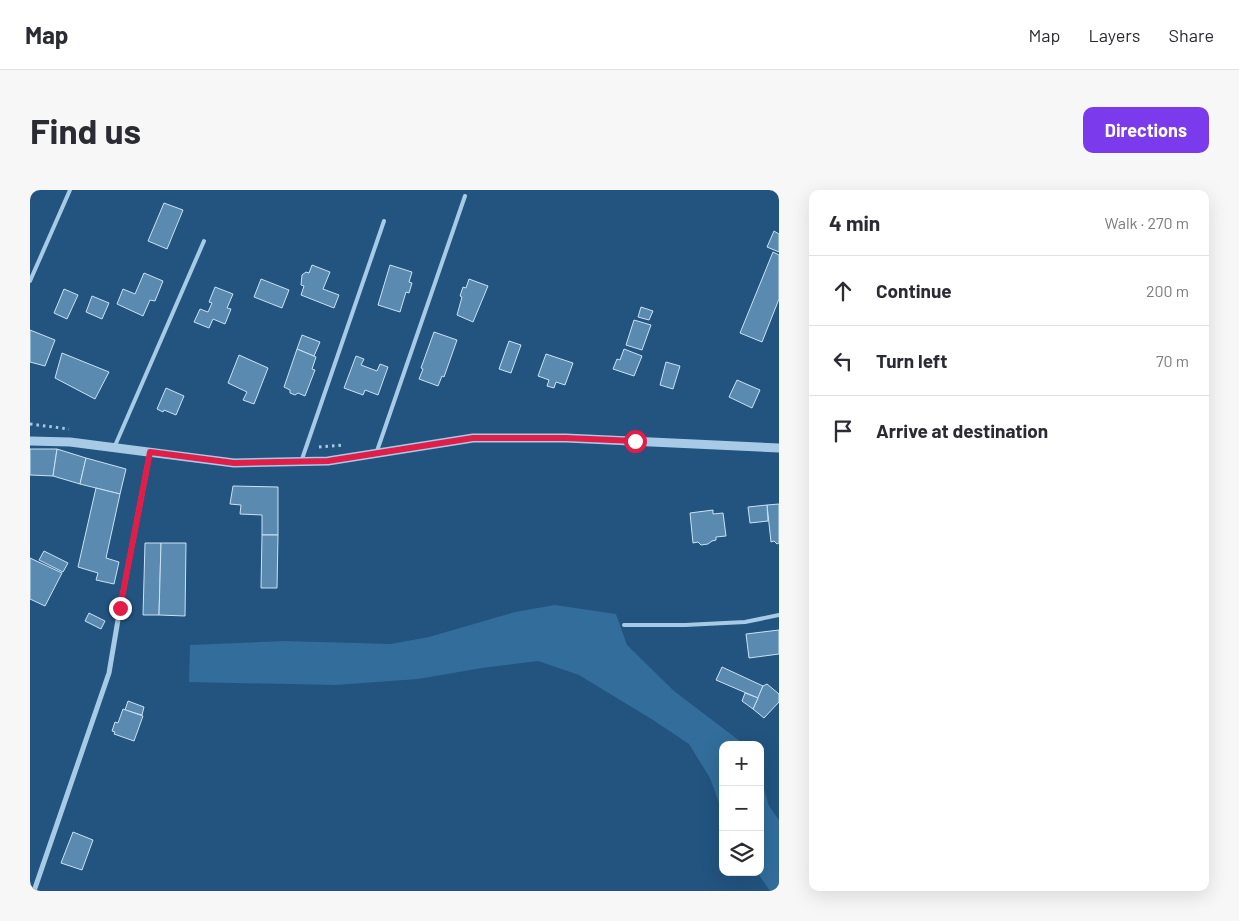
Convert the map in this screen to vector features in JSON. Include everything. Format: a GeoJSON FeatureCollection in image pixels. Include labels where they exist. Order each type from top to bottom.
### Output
{"type":"FeatureCollection","features":[{"type":"Feature","properties":{"kind":"street"},"geometry":{"type":"LineString","coordinates":[[30,441],[70,442],[234,463],[328,461],[473,438],[566,438],[779,448]]}},
{"type":"Feature","properties":{"kind":"street"},"geometry":{"type":"LineString","coordinates":[[34,891],[109,673],[150,452]]}},
{"type":"Feature","properties":{"kind":"lane"},"geometry":{"type":"LineString","coordinates":[[30,282],[70,190]]}},
{"type":"Feature","properties":{"kind":"lane"},"geometry":{"type":"LineString","coordinates":[[376,454],[465,196]]}},
{"type":"Feature","properties":{"kind":"lane"},"geometry":{"type":"LineString","coordinates":[[301,462],[384,221]]}},
{"type":"Feature","properties":{"kind":"lane"},"geometry":{"type":"LineString","coordinates":[[114,448],[204,241]]}},
{"type":"Feature","properties":{"kind":"lane"},"geometry":{"type":"LineString","coordinates":[[624,625],[685,626],[745,622],[779,615]]}},
{"type":"Feature","properties":{"kind":"shaded area"},"geometry":{"type":"Polygon","coordinates":[[[555,605],[616,614],[627,645],[674,691],[740,741],[719,741],[719,803],[710,778],[689,744],[579,675],[538,661],[418,679],[335,685],[189,682],[190,645],[284,641],[391,644],[429,637],[515,612],[555,605]]]}},
{"type":"Feature","properties":{"kind":"shaded area"},"geometry":{"type":"Polygon","coordinates":[[[764,789],[769,806],[779,820],[779,891],[770,891],[760,876],[764,876],[764,789]]]}},
{"type":"Feature","properties":{"kind":"building"},"geometry":{"type":"Polygon","coordinates":[[[164,203],[183,210],[167,249],[148,241],[164,203]]]}},
{"type":"Feature","properties":{"kind":"building"},"geometry":{"type":"Polygon","coordinates":[[[774,231],[779,234],[779,252],[767,247],[774,231]]]}},
{"type":"Feature","properties":{"kind":"building"},"geometry":{"type":"Polygon","coordinates":[[[773,252],[779,255],[779,299],[762,342],[740,333],[773,252]]]}},
{"type":"Feature","properties":{"kind":"building"},"geometry":{"type":"Polygon","coordinates":[[[312,265],[330,272],[323,289],[339,295],[334,308],[301,295],[304,286],[301,285],[302,275],[306,272],[309,273],[312,265]]]}},
{"type":"Feature","properties":{"kind":"building"},"geometry":{"type":"Polygon","coordinates":[[[390,265],[412,272],[409,282],[412,283],[409,293],[406,292],[400,312],[378,305],[390,265]]]}},
{"type":"Feature","properties":{"kind":"building"},"geometry":{"type":"Polygon","coordinates":[[[144,273],[163,281],[155,301],[150,300],[143,316],[117,304],[123,289],[135,294],[144,273]]]}},
{"type":"Feature","properties":{"kind":"building"},"geometry":{"type":"Polygon","coordinates":[[[261,279],[289,290],[282,308],[254,297],[261,279]]]}},
{"type":"Feature","properties":{"kind":"building"},"geometry":{"type":"Polygon","coordinates":[[[469,279],[488,286],[473,322],[457,315],[463,287],[466,288],[469,279]]]}},
{"type":"Feature","properties":{"kind":"building"},"geometry":{"type":"Polygon","coordinates":[[[215,287],[233,294],[227,308],[231,309],[225,324],[213,319],[209,328],[194,322],[200,309],[208,312],[212,303],[209,302],[215,287]]]}},
{"type":"Feature","properties":{"kind":"building"},"geometry":{"type":"Polygon","coordinates":[[[64,289],[78,295],[67,319],[54,313],[64,289]]]}},
{"type":"Feature","properties":{"kind":"building"},"geometry":{"type":"Polygon","coordinates":[[[92,296],[109,303],[102,319],[86,312],[92,296]]]}},
{"type":"Feature","properties":{"kind":"building"},"geometry":{"type":"Polygon","coordinates":[[[641,307],[653,311],[649,320],[638,317],[641,307]]]}},
{"type":"Feature","properties":{"kind":"building"},"geometry":{"type":"Polygon","coordinates":[[[634,320],[651,325],[642,350],[626,345],[634,320]]]}},
{"type":"Feature","properties":{"kind":"building"},"geometry":{"type":"Polygon","coordinates":[[[30,330],[55,340],[45,366],[30,362],[30,330]]]}},
{"type":"Feature","properties":{"kind":"building"},"geometry":{"type":"Polygon","coordinates":[[[434,332],[457,340],[444,377],[442,376],[438,386],[419,379],[434,332]]]}},
{"type":"Feature","properties":{"kind":"building"},"geometry":{"type":"Polygon","coordinates":[[[302,335],[320,342],[314,356],[297,349],[302,335]]]}},
{"type":"Feature","properties":{"kind":"building"},"geometry":{"type":"Polygon","coordinates":[[[509,341],[521,345],[511,373],[499,369],[509,341]]]}},
{"type":"Feature","properties":{"kind":"building"},"geometry":{"type":"Polygon","coordinates":[[[297,349],[316,357],[312,369],[315,370],[305,396],[298,393],[295,395],[290,393],[290,390],[284,387],[297,349]]]}},
{"type":"Feature","properties":{"kind":"building"},"geometry":{"type":"Polygon","coordinates":[[[624,349],[642,356],[634,376],[613,369],[617,359],[620,360],[624,349]]]}},
{"type":"Feature","properties":{"kind":"building"},"geometry":{"type":"Polygon","coordinates":[[[62,353],[109,372],[95,399],[55,378],[62,353]]]}},
{"type":"Feature","properties":{"kind":"building"},"geometry":{"type":"Polygon","coordinates":[[[546,354],[573,363],[565,385],[556,382],[554,388],[547,386],[549,380],[538,376],[546,354]]]}},
{"type":"Feature","properties":{"kind":"building"},"geometry":{"type":"Polygon","coordinates":[[[239,355],[268,368],[254,404],[243,400],[247,392],[228,383],[239,355]]]}},
{"type":"Feature","properties":{"kind":"building"},"geometry":{"type":"Polygon","coordinates":[[[356,356],[364,359],[361,365],[377,371],[380,364],[388,367],[378,395],[365,390],[363,395],[344,388],[356,356]]]}},
{"type":"Feature","properties":{"kind":"building"},"geometry":{"type":"Polygon","coordinates":[[[666,362],[680,366],[673,389],[660,385],[666,362]]]}},
{"type":"Feature","properties":{"kind":"building"},"geometry":{"type":"Polygon","coordinates":[[[737,380],[760,390],[752,408],[729,397],[737,380]]]}},
{"type":"Feature","properties":{"kind":"building"},"geometry":{"type":"Polygon","coordinates":[[[166,388],[184,396],[176,415],[157,409],[166,388]]]}},
{"type":"Feature","properties":{"kind":"building"},"geometry":{"type":"Polygon","coordinates":[[[30,449],[57,449],[53,476],[30,475],[30,449]]]}},
{"type":"Feature","properties":{"kind":"building"},"geometry":{"type":"Polygon","coordinates":[[[57,449],[86,458],[80,484],[53,476],[57,449]]]}},
{"type":"Feature","properties":{"kind":"building"},"geometry":{"type":"Polygon","coordinates":[[[86,458],[126,469],[120,494],[80,484],[86,458]]]}},
{"type":"Feature","properties":{"kind":"building"},"geometry":{"type":"Polygon","coordinates":[[[233,486],[278,487],[278,535],[262,535],[262,515],[240,514],[241,505],[230,504],[233,486]]]}},
{"type":"Feature","properties":{"kind":"building"},"geometry":{"type":"Polygon","coordinates":[[[96,488],[120,494],[106,558],[119,562],[114,584],[96,580],[98,573],[78,567],[96,488]]]}},
{"type":"Feature","properties":{"kind":"building"},"geometry":{"type":"Polygon","coordinates":[[[779,504],[779,543],[777,544],[774,541],[771,542],[767,505],[779,504]]]}},
{"type":"Feature","properties":{"kind":"building"},"geometry":{"type":"Polygon","coordinates":[[[767,505],[768,521],[750,523],[748,507],[767,505]]]}},
{"type":"Feature","properties":{"kind":"building"},"geometry":{"type":"Polygon","coordinates":[[[713,510],[713,514],[723,513],[726,536],[716,537],[716,540],[708,544],[693,543],[690,513],[713,510]]]}},
{"type":"Feature","properties":{"kind":"building"},"geometry":{"type":"Polygon","coordinates":[[[262,535],[278,535],[277,588],[261,588],[262,535]]]}},
{"type":"Feature","properties":{"kind":"building"},"geometry":{"type":"Polygon","coordinates":[[[145,543],[161,543],[159,615],[143,615],[145,543]]]}},
{"type":"Feature","properties":{"kind":"building"},"geometry":{"type":"Polygon","coordinates":[[[161,543],[186,543],[185,616],[159,615],[161,543]]]}},
{"type":"Feature","properties":{"kind":"building"},"geometry":{"type":"Polygon","coordinates":[[[44,551],[68,563],[63,572],[39,560],[44,551]]]}},
{"type":"Feature","properties":{"kind":"building"},"geometry":{"type":"Polygon","coordinates":[[[30,558],[62,573],[45,606],[30,599],[30,558]]]}},
{"type":"Feature","properties":{"kind":"building"},"geometry":{"type":"Polygon","coordinates":[[[89,613],[105,621],[101,629],[85,621],[89,613]]]}},
{"type":"Feature","properties":{"kind":"building"},"geometry":{"type":"Polygon","coordinates":[[[779,630],[779,654],[749,658],[746,634],[779,630]]]}},
{"type":"Feature","properties":{"kind":"building"},"geometry":{"type":"Polygon","coordinates":[[[722,667],[763,686],[758,698],[716,680],[722,667]]]}},
{"type":"Feature","properties":{"kind":"building"},"geometry":{"type":"Polygon","coordinates":[[[767,684],[779,694],[779,702],[764,718],[753,709],[763,686],[767,684]]]}},
{"type":"Feature","properties":{"kind":"building"},"geometry":{"type":"Polygon","coordinates":[[[745,693],[758,698],[753,709],[742,701],[745,693]]]}},
{"type":"Feature","properties":{"kind":"building"},"geometry":{"type":"Polygon","coordinates":[[[128,701],[144,707],[142,715],[125,710],[128,701]]]}},
{"type":"Feature","properties":{"kind":"building"},"geometry":{"type":"Polygon","coordinates":[[[123,709],[143,716],[134,741],[114,734],[115,732],[112,731],[115,722],[118,723],[123,709]]]}},
{"type":"Feature","properties":{"kind":"building"},"geometry":{"type":"Polygon","coordinates":[[[73,832],[93,840],[82,870],[61,863],[73,832]]]}},
{"type":"Feature","properties":{"kind":"route"},"geometry":{"type":"LineString","coordinates":[[120,608],[150,452],[234,463],[328,461],[473,438],[566,438],[635,441]]}}]}
